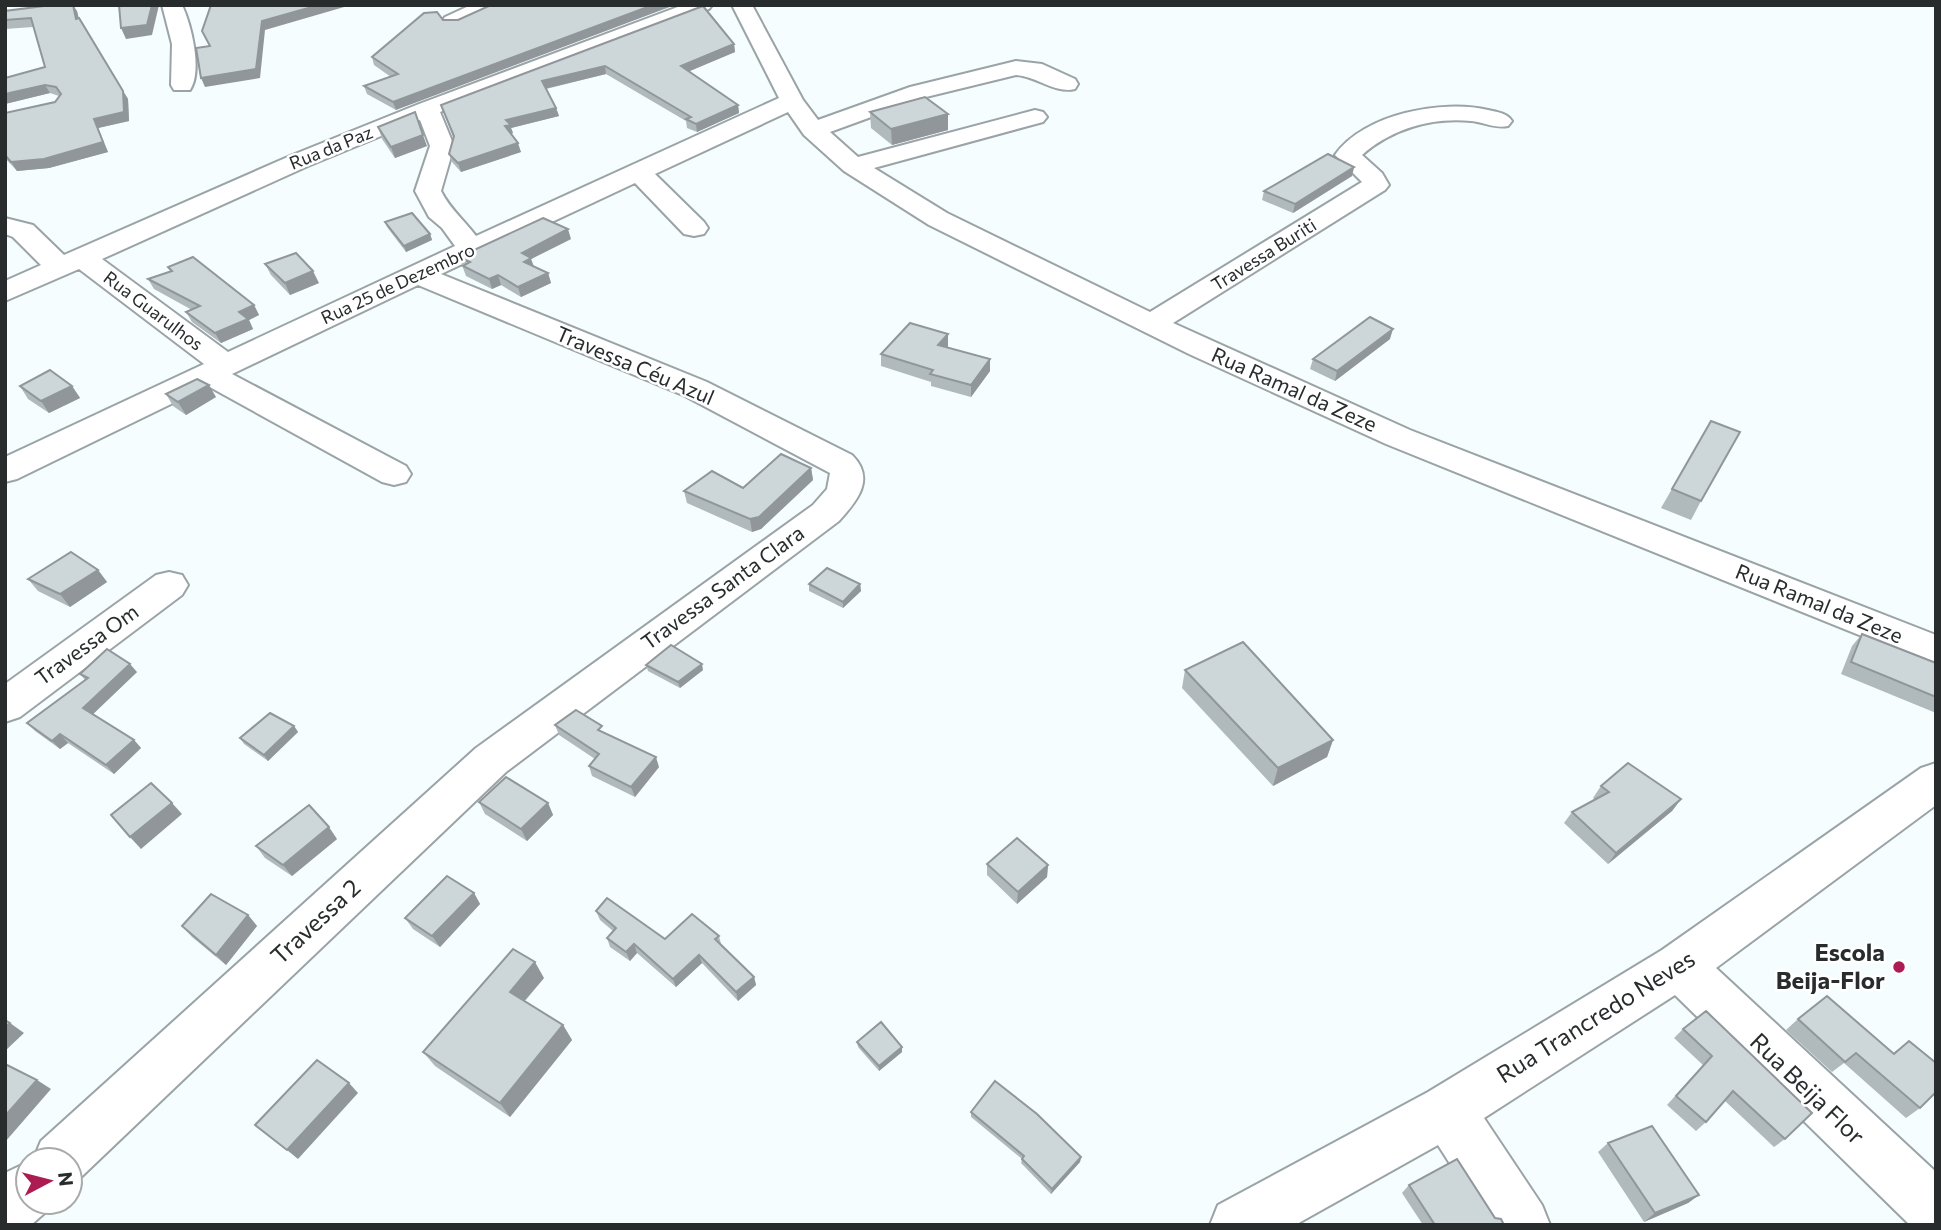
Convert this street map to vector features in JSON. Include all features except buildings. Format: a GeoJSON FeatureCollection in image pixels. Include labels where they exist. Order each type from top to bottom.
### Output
{"type":"FeatureCollection","features":[{"type":"Feature","properties":{"kind":"street"},"geometry":{"type":"LineString","coordinates":[[172,5],[181,26],[184,43],[182,85]]}},
{"type":"Feature","properties":{"kind":"street"},"geometry":{"type":"LineString","coordinates":[[452,21],[489,5]]}},
{"type":"Feature","properties":{"kind":"street","name":"Rua da Paz"},"geometry":{"type":"LineString","coordinates":[[5,292],[299,161],[427,109],[702,5]]}},
{"type":"Feature","properties":{"kind":"street","name":"Rua Ramal da Zeze"},"geometry":{"type":"LineString","coordinates":[[742,5],[792,101],[813,130],[853,166],[949,225],[1151,324],[1398,438],[1934,647]]}},
{"type":"Feature","properties":{"kind":"street"},"geometry":{"type":"LineString","coordinates":[[813,130],[918,92],[1016,68],[1034,69],[1067,84]]}},
{"type":"Feature","properties":{"kind":"street","name":"Rua 25 de Dezembro"},"geometry":{"type":"LineString","coordinates":[[5,471],[417,274],[792,101]]}},
{"type":"Feature","properties":{"kind":"street"},"geometry":{"type":"LineString","coordinates":[[427,109],[442,146],[428,191],[438,211],[452,222],[471,249]]}},
{"type":"Feature","properties":{"kind":"street","name":"Travessa Buriti"},"geometry":{"type":"LineString","coordinates":[[1151,324],[1376,185],[1373,178],[1347,157],[1353,149],[1376,134],[1397,124],[1450,113],[1474,114],[1500,121]]}},
{"type":"Feature","properties":{"kind":"street"},"geometry":{"type":"LineString","coordinates":[[853,166],[1035,117]]}},
{"type":"Feature","properties":{"kind":"street"},"geometry":{"type":"LineString","coordinates":[[639,172],[694,228]]}},
{"type":"Feature","properties":{"kind":"street","name":"Rua Guarulhos"},"geometry":{"type":"LineString","coordinates":[[5,226],[23,230],[43,253],[71,262],[216,370],[394,474]]}},
{"type":"Feature","properties":{"kind":"street","name":"Travessa Céu Azul"},"geometry":{"type":"LineString","coordinates":[[417,274],[696,389],[832,459],[847,470]]}},
{"type":"Feature","properties":{"kind":"street","name":"Travessa Santa Clara"},"geometry":{"type":"LineString","coordinates":[[579,693],[826,513],[842,495],[848,479],[847,470]]}},
{"type":"Feature","properties":{"kind":"street","name":"Travessa Om"},"geometry":{"type":"LineString","coordinates":[[5,706],[169,585]]}},
{"type":"Feature","properties":{"kind":"street","name":"Travessa 2"},"geometry":{"type":"LineString","coordinates":[[75,1146],[491,760],[579,693]]}},
{"type":"Feature","properties":{"kind":"street","name":"Rua Trancredo Neves"},"geometry":{"type":"LineString","coordinates":[[1238,1225],[1447,1111],[1679,966],[1936,781]]}},
{"type":"Feature","properties":{"kind":"street","name":"Rua Beija Flor"},"geometry":{"type":"LineString","coordinates":[[1679,966],[1936,1211]]}},
{"type":"Feature","properties":{"kind":"street"},"geometry":{"type":"LineString","coordinates":[[1447,1111],[1522,1225]]}},
{"type":"Feature","properties":{"kind":"street"},"geometry":{"type":"LineString","coordinates":[[6,1210],[24,1225]]}},
{"type":"Feature","properties":{"kind":"place","name":"Escola Beija-Flor"},"geometry":{"type":"Point","coordinates":[1899,967]}}]}
